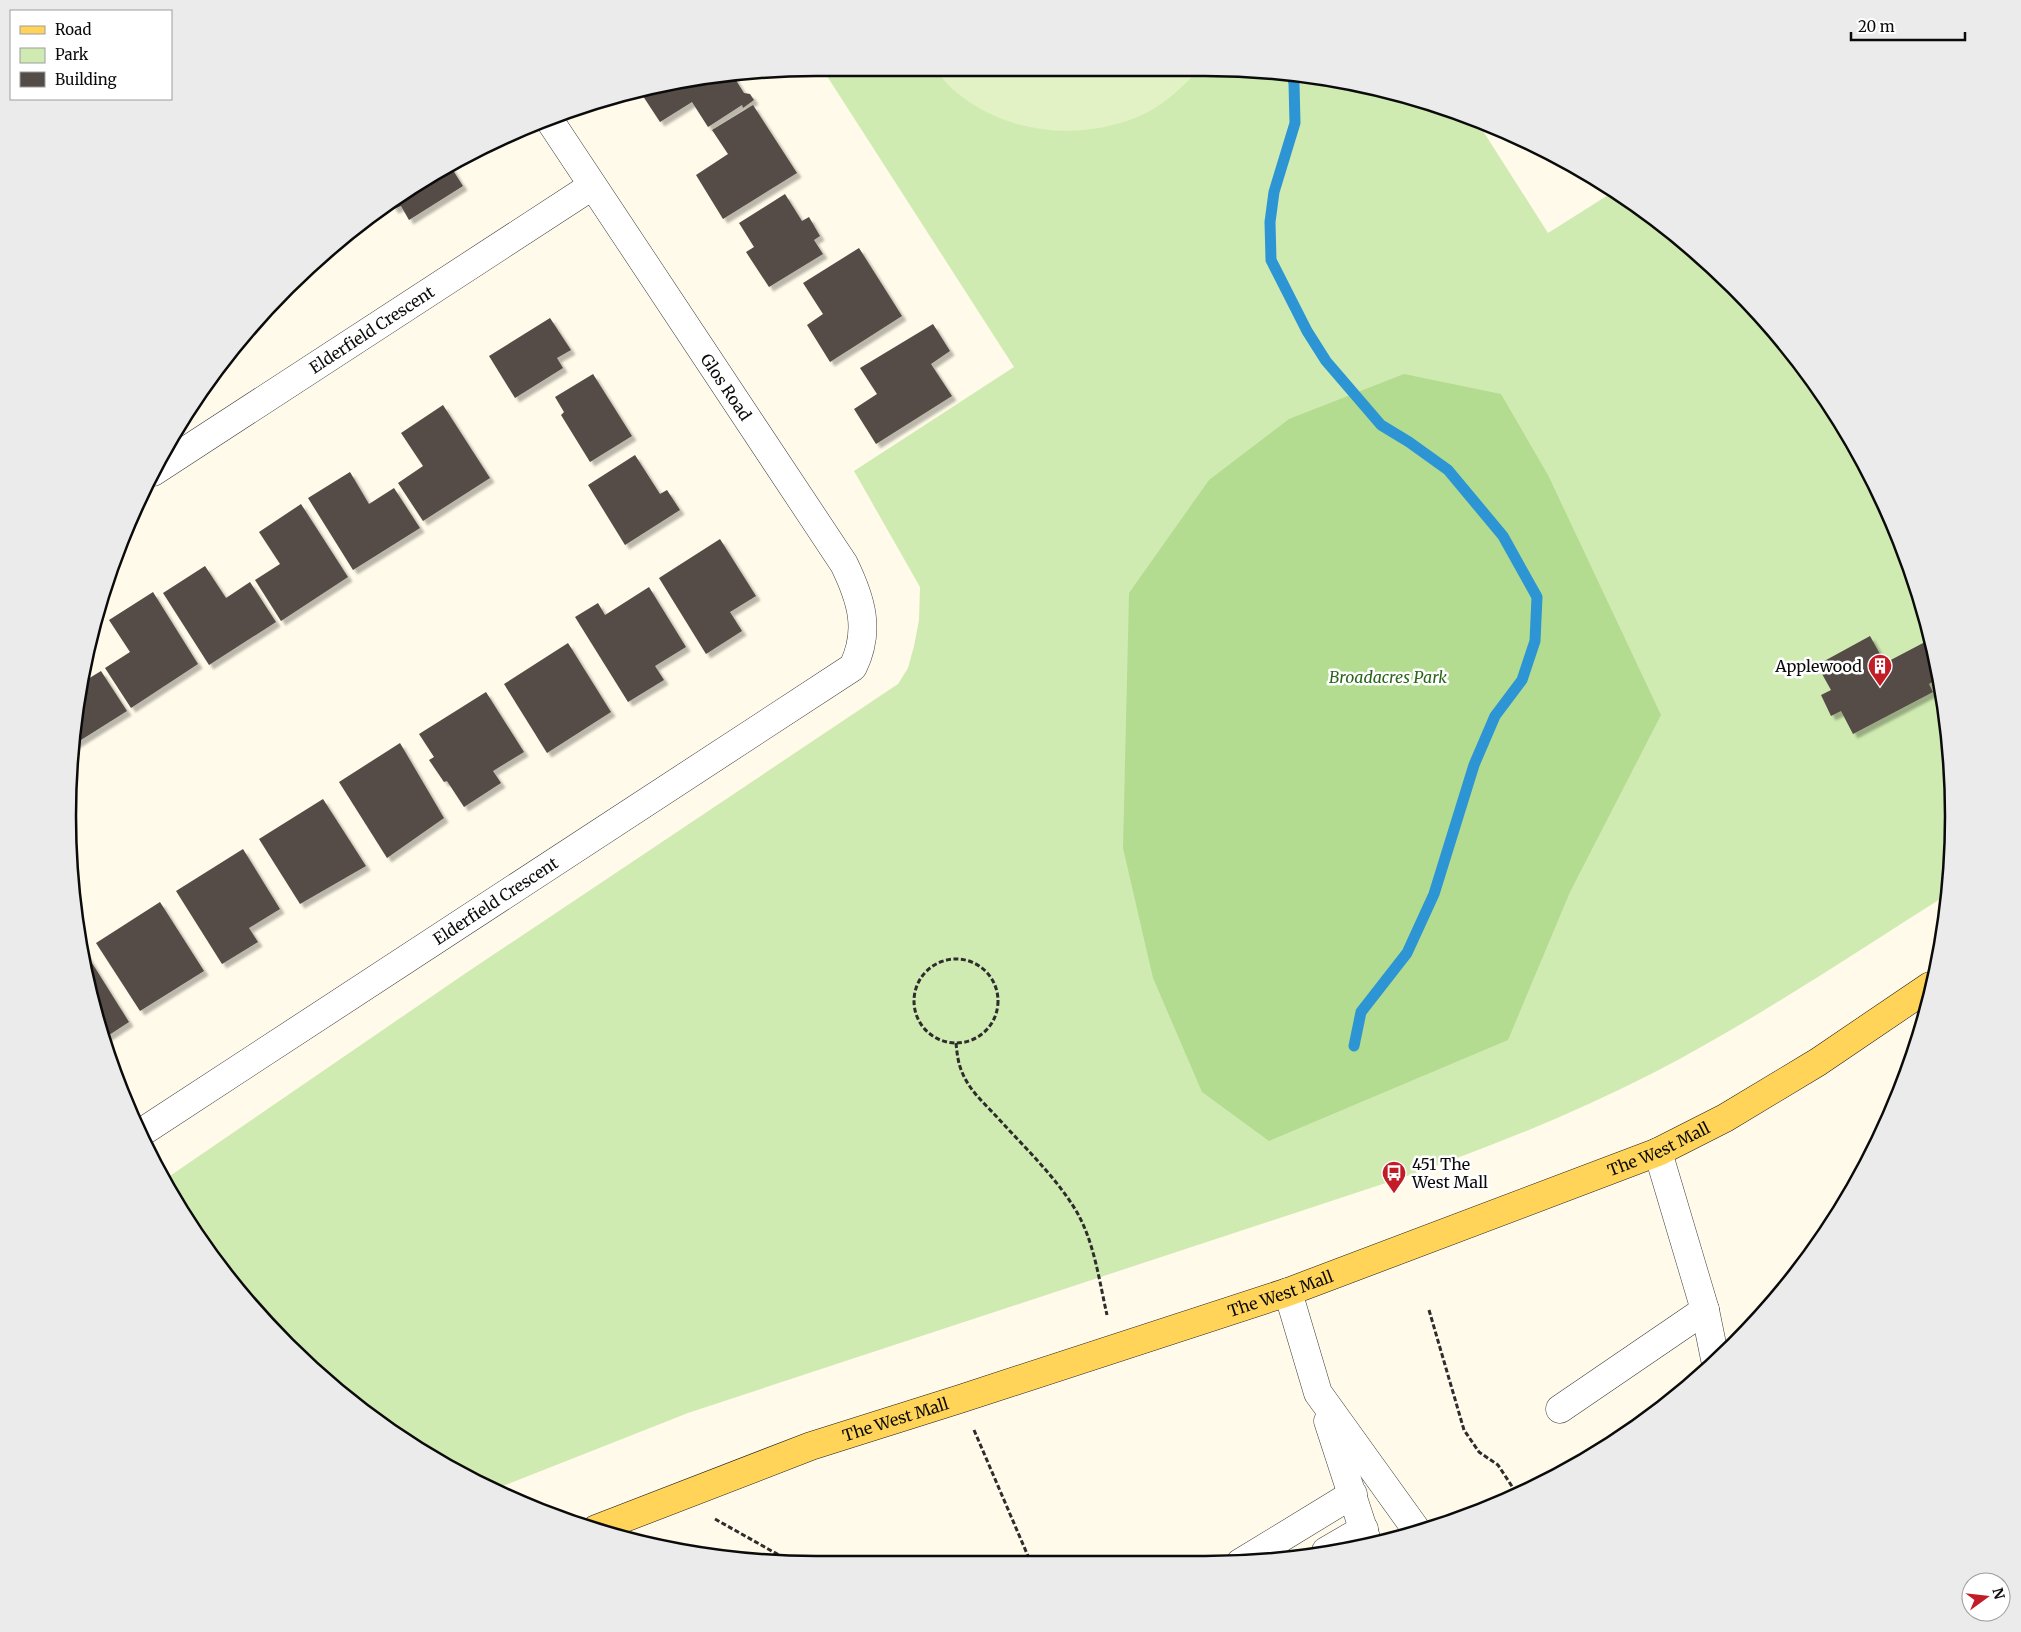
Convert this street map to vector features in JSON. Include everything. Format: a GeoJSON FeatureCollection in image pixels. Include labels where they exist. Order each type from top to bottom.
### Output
{"type":"FeatureCollection","features":[{"type":"Feature","properties":{"kind":"main road","name":"The West Mall"},"geometry":{"type":"LineString","coordinates":[[606,1525],[811,1446],[1288,1292],[1658,1152],[1725,1118],[1818,1062],[1924,990]]}},
{"type":"Feature","properties":{"kind":"street","name":"Glos Road"},"geometry":{"type":"LineString","coordinates":[[553,126],[844,564],[859,598],[863,628],[860,652],[852,667]]}},
{"type":"Feature","properties":{"kind":"street","name":"Elderfield Crescent"},"geometry":{"type":"LineString","coordinates":[[166,464],[592,186]]}},
{"type":"Feature","properties":{"kind":"street","name":"Elderfield Crescent"},"geometry":{"type":"LineString","coordinates":[[147,1129],[852,667]]}},
{"type":"Feature","properties":{"kind":"street"},"geometry":{"type":"LineString","coordinates":[[1658,1152],[1705,1310],[1714,1353]]}},
{"type":"Feature","properties":{"kind":"street"},"geometry":{"type":"LineString","coordinates":[[1288,1292],[1318,1393],[1366,1537]]}},
{"type":"Feature","properties":{"kind":"street"},"geometry":{"type":"LineString","coordinates":[[1560,1409],[1705,1310]]}},
{"type":"Feature","properties":{"kind":"street"},"geometry":{"type":"LineString","coordinates":[[1318,1393],[1413,1525]]}},
{"type":"Feature","properties":{"kind":"street"},"geometry":{"type":"LineString","coordinates":[[1255,1554],[1353,1494]]}},
{"type":"Feature","properties":{"kind":"path"},"geometry":{"type":"LineString","coordinates":[[956,959],[971,962],[984,970],[994,982],[998,997],[997,1012],[990,1026],[978,1037],[956,1043],[949,1043],[935,1037],[923,1027],[916,1013],[914,997],[919,982],[928,970],[941,962],[956,959]]}},
{"type":"Feature","properties":{"kind":"path"},"geometry":{"type":"LineString","coordinates":[[956,1043],[962,1073],[971,1089],[1065,1193],[1077,1212],[1092,1251],[1115,1347]]}},
{"type":"Feature","properties":{"kind":"path"},"geometry":{"type":"LineString","coordinates":[[1429,1310],[1464,1430],[1479,1452],[1498,1465],[1513,1488]]}},
{"type":"Feature","properties":{"kind":"path"},"geometry":{"type":"LineString","coordinates":[[960,1399],[1028,1556]]}},
{"type":"Feature","properties":{"kind":"path"},"geometry":{"type":"LineString","coordinates":[[677,1497],[778,1554]]}},
{"type":"Feature","properties":{"kind":"green space","name":"Broadacres Park"},"geometry":{"type":"Polygon","coordinates":[[[827,76],[1205,76],[1253,78],[1349,90],[1396,101],[1483,131],[1548,233],[1607,196],[1655,229],[1693,260],[1761,328],[1820,405],[1846,446],[1868,489],[1888,533],[1905,578],[1920,625],[1931,672],[1943,768],[1945,816],[1939,899],[1801,987],[1689,1054],[1622,1089],[1532,1129],[1410,1175],[688,1413],[504,1486],[489,1479],[446,1457],[405,1431],[328,1372],[293,1339],[260,1304],[229,1266],[201,1227],[170,1176],[463,975],[898,684],[908,668],[914,646],[919,620],[920,587],[854,471],[1014,367],[827,76]]]}},
{"type":"Feature","properties":{"kind":"green space"},"geometry":{"type":"Polygon","coordinates":[[[941,76],[1193,76],[1167,99],[1146,113],[1123,122],[1073,131],[1048,130],[998,118],[976,106],[941,76]]]}},
{"type":"Feature","properties":{"kind":"green space"},"geometry":{"type":"Polygon","coordinates":[[[1404,374],[1501,394],[1548,475],[1661,715],[1570,892],[1508,1040],[1269,1141],[1202,1092],[1153,978],[1123,848],[1129,593],[1209,480],[1289,419],[1404,374]]]}},
{"type":"Feature","properties":{"kind":"building"},"geometry":{"type":"Polygon","coordinates":[[[737,81],[744,93],[750,94],[754,100],[743,108],[742,105],[708,127],[692,102],[660,122],[643,97],[672,90],[737,81]]]}},
{"type":"Feature","properties":{"kind":"building"},"geometry":{"type":"Polygon","coordinates":[[[753,105],[797,173],[723,219],[696,175],[728,154],[712,130],[753,105]]]}},
{"type":"Feature","properties":{"kind":"building"},"geometry":{"type":"Polygon","coordinates":[[[454,171],[463,186],[409,220],[401,206],[394,209],[454,171]]]}},
{"type":"Feature","properties":{"kind":"building"},"geometry":{"type":"Polygon","coordinates":[[[785,194],[802,221],[809,217],[820,236],[814,240],[823,254],[769,287],[746,252],[754,247],[739,223],[785,194]]]}},
{"type":"Feature","properties":{"kind":"building"},"geometry":{"type":"Polygon","coordinates":[[[859,248],[902,316],[830,362],[807,325],[823,314],[803,283],[859,248]]]}},
{"type":"Feature","properties":{"kind":"building"},"geometry":{"type":"Polygon","coordinates":[[[550,318],[571,350],[557,358],[563,368],[515,398],[489,356],[550,318]]]}},
{"type":"Feature","properties":{"kind":"building"},"geometry":{"type":"Polygon","coordinates":[[[933,324],[950,351],[931,364],[952,396],[876,444],[854,409],[877,394],[860,368],[933,324]]]}},
{"type":"Feature","properties":{"kind":"building"},"geometry":{"type":"Polygon","coordinates":[[[593,374],[632,436],[590,462],[561,415],[564,412],[555,397],[593,374]]]}},
{"type":"Feature","properties":{"kind":"building"},"geometry":{"type":"Polygon","coordinates":[[[443,405],[490,478],[423,521],[398,483],[423,466],[401,433],[443,405]]]}},
{"type":"Feature","properties":{"kind":"building"},"geometry":{"type":"Polygon","coordinates":[[[635,455],[660,494],[667,490],[680,510],[625,545],[588,485],[635,455]]]}},
{"type":"Feature","properties":{"kind":"building"},"geometry":{"type":"Polygon","coordinates":[[[350,472],[369,504],[394,488],[420,528],[353,570],[308,498],[350,472]]]}},
{"type":"Feature","properties":{"kind":"building"},"geometry":{"type":"Polygon","coordinates":[[[301,504],[348,577],[281,621],[255,580],[280,564],[259,532],[301,504]]]}},
{"type":"Feature","properties":{"kind":"building"},"geometry":{"type":"Polygon","coordinates":[[[720,539],[756,596],[730,612],[742,631],[706,654],[659,578],[720,539]]]}},
{"type":"Feature","properties":{"kind":"building"},"geometry":{"type":"Polygon","coordinates":[[[205,566],[226,598],[250,582],[276,622],[209,665],[163,593],[205,566]]]}},
{"type":"Feature","properties":{"kind":"building"},"geometry":{"type":"Polygon","coordinates":[[[649,587],[686,647],[655,666],[664,680],[628,702],[575,617],[598,603],[605,615],[649,587]]]}},
{"type":"Feature","properties":{"kind":"building"},"geometry":{"type":"Polygon","coordinates":[[[153,592],[198,664],[131,708],[105,668],[130,652],[109,620],[153,592]]]}},
{"type":"Feature","properties":{"kind":"building","name":"Applewood"},"geometry":{"type":"Polygon","coordinates":[[[1870,636],[1885,663],[1924,642],[1932,682],[1929,684],[1933,692],[1853,734],[1841,711],[1831,716],[1821,695],[1831,690],[1817,665],[1870,636]]]}},
{"type":"Feature","properties":{"kind":"building"},"geometry":{"type":"Polygon","coordinates":[[[568,643],[611,712],[547,753],[504,684],[568,643]]]}},
{"type":"Feature","properties":{"kind":"building"},"geometry":{"type":"Polygon","coordinates":[[[101,671],[127,711],[81,740],[83,719],[89,678],[101,671]]]}},
{"type":"Feature","properties":{"kind":"building"},"geometry":{"type":"Polygon","coordinates":[[[486,692],[524,752],[493,771],[501,783],[464,807],[447,781],[444,782],[429,760],[434,757],[419,734],[486,692]]]}},
{"type":"Feature","properties":{"kind":"building"},"geometry":{"type":"Polygon","coordinates":[[[400,743],[444,818],[387,858],[339,782],[400,743]]]}},
{"type":"Feature","properties":{"kind":"building"},"geometry":{"type":"Polygon","coordinates":[[[323,799],[366,866],[300,904],[259,839],[323,799]]]}},
{"type":"Feature","properties":{"kind":"building"},"geometry":{"type":"Polygon","coordinates":[[[243,849],[280,909],[249,928],[258,942],[222,964],[176,891],[243,849]]]}},
{"type":"Feature","properties":{"kind":"building"},"geometry":{"type":"Polygon","coordinates":[[[160,902],[204,971],[140,1011],[96,943],[160,902]]]}},
{"type":"Feature","properties":{"kind":"building"},"geometry":{"type":"Polygon","coordinates":[[[90,960],[129,1022],[110,1035],[90,960]]]}},
{"type":"Feature","properties":{"kind":"waterway"},"geometry":{"type":"LineString","coordinates":[[1294,82],[1295,123],[1274,192],[1270,222],[1271,260],[1307,331],[1326,361],[1381,425],[1448,470],[1503,536],[1537,597],[1535,641],[1522,680],[1495,716],[1474,765],[1434,894],[1407,953],[1361,1012],[1354,1046]]}},
{"type":"Feature","properties":{"kind":"place","name":"Applewood"},"geometry":{"type":"Point","coordinates":[1880,687]}},
{"type":"Feature","properties":{"kind":"place","name":"451 The West Mall"},"geometry":{"type":"Point","coordinates":[1394,1194]}}]}
